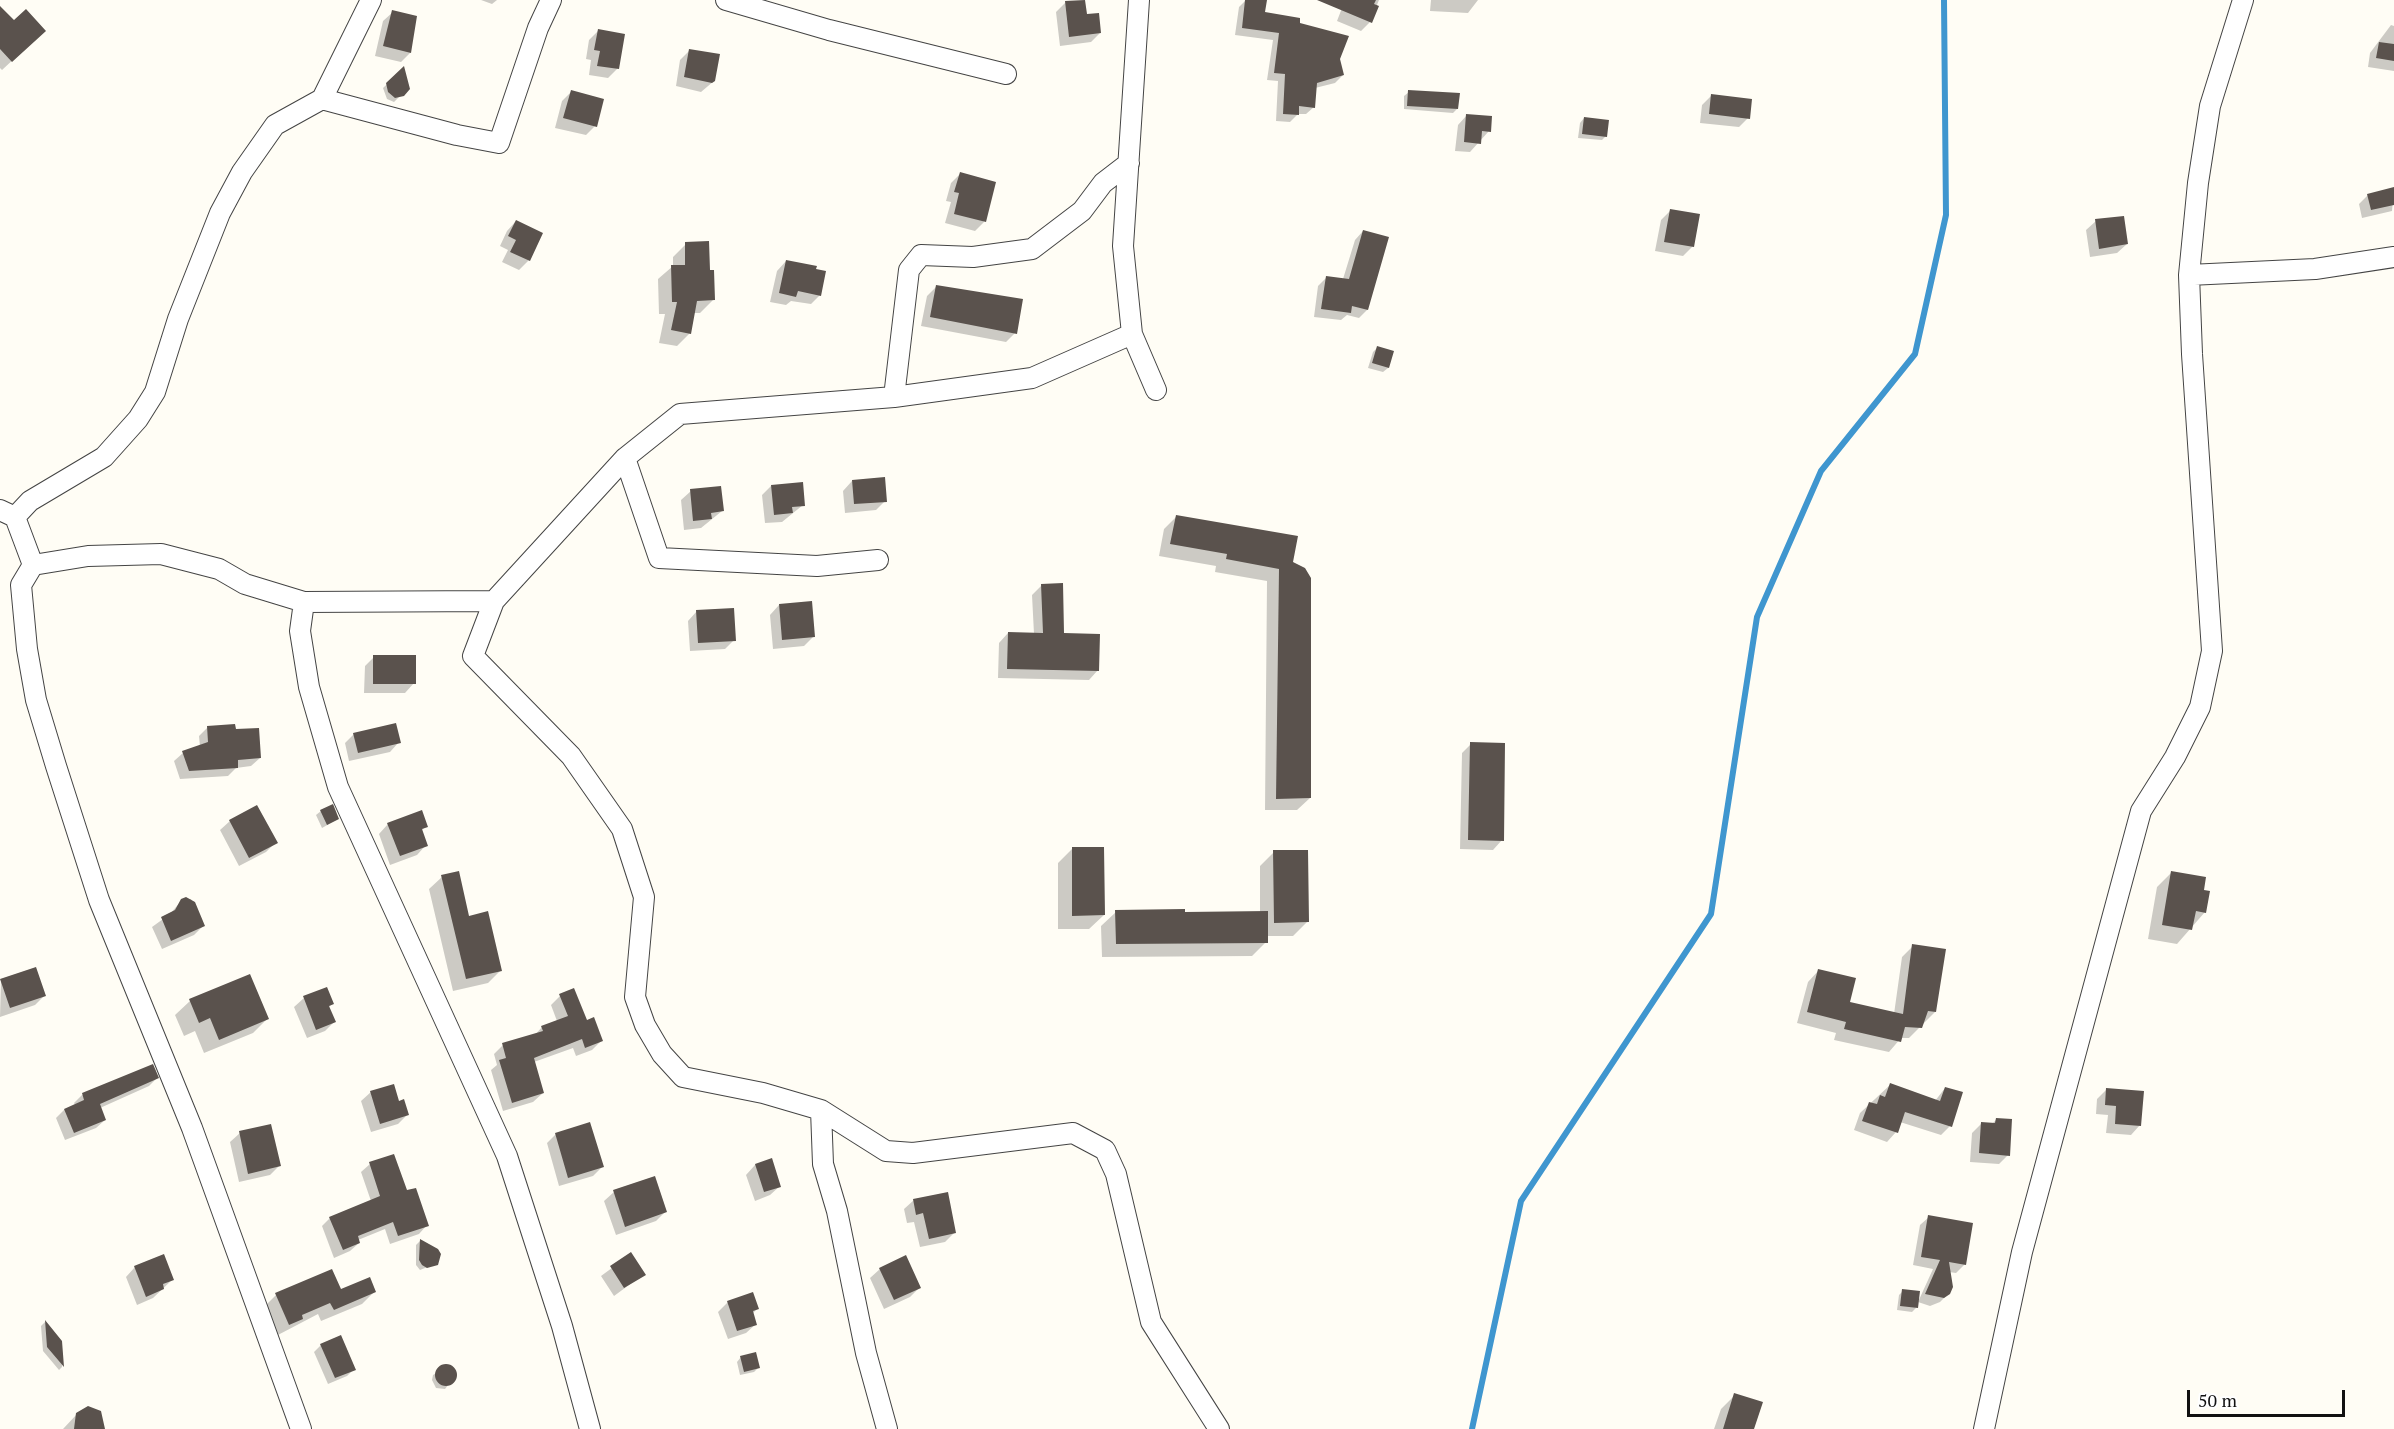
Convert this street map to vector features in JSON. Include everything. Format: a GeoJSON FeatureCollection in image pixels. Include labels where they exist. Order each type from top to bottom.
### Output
{"type":"FeatureCollection","features":[{"type":"Feature","properties":{"kind":"street"},"geometry":{"type":"LineString","coordinates":[[33,564],[8,513],[104,457],[138,420],[155,392],[178,319],[220,213],[242,172],[275,125],[322,99],[371,0]]}},
{"type":"Feature","properties":{"kind":"street"},"geometry":{"type":"LineString","coordinates":[[322,99],[457,135],[499,143],[538,28],[551,0]]}},
{"type":"Feature","properties":{"kind":"street"},"geometry":{"type":"LineString","coordinates":[[726,0],[829,30],[1006,74]]}},
{"type":"Feature","properties":{"kind":"street"},"geometry":{"type":"LineString","coordinates":[[1139,0],[1123,246],[1132,334],[1156,390]]}},
{"type":"Feature","properties":{"kind":"street"},"geometry":{"type":"LineString","coordinates":[[1984,1429],[2022,1252],[2141,811],[2175,757],[2200,707],[2212,651],[2192,354],[2189,275],[2198,183],[2210,106],[2243,0]]}},
{"type":"Feature","properties":{"kind":"street"},"geometry":{"type":"LineString","coordinates":[[894,397],[909,270],[921,255],[973,256],[1032,249],[1082,211],[1103,183],[1129,163]]}},
{"type":"Feature","properties":{"kind":"street"},"geometry":{"type":"LineString","coordinates":[[2189,275],[2315,269],[2394,257]]}},
{"type":"Feature","properties":{"kind":"street"},"geometry":{"type":"LineString","coordinates":[[1132,334],[1032,378],[894,397],[680,414],[625,458],[494,601],[473,656],[571,756],[622,828],[644,897],[635,997],[645,1025],[662,1054],[683,1077],[763,1093],[821,1110],[886,1151],[913,1153],[1073,1133],[1105,1150],[1116,1174],[1151,1322],[1219,1429]]}},
{"type":"Feature","properties":{"kind":"street"},"geometry":{"type":"LineString","coordinates":[[625,458],[659,558],[817,566],[878,560]]}},
{"type":"Feature","properties":{"kind":"street"},"geometry":{"type":"LineString","coordinates":[[33,564],[88,556],[161,554],[219,569],[245,585],[304,602],[494,601]]}},
{"type":"Feature","properties":{"kind":"street"},"geometry":{"type":"LineString","coordinates":[[33,564],[21,585],[27,649],[36,700],[53,755],[99,900],[192,1128],[301,1429]]}},
{"type":"Feature","properties":{"kind":"street"},"geometry":{"type":"LineString","coordinates":[[304,602],[300,631],[309,687],[338,787],[507,1156],[562,1326],[590,1429]]}},
{"type":"Feature","properties":{"kind":"street"},"geometry":{"type":"LineString","coordinates":[[821,1110],[823,1164],[837,1211],[866,1353],[887,1429]]}},
{"type":"Feature","properties":{"kind":"building"},"geometry":{"type":"Polygon","coordinates":[[[1085,0],[1087,14],[1099,13],[1101,33],[1069,37],[1065,1],[1085,0]]]}},
{"type":"Feature","properties":{"kind":"building"},"geometry":{"type":"Polygon","coordinates":[[[1245,0],[1267,0],[1265,12],[1300,18],[1300,23],[1349,36],[1340,59],[1344,75],[1317,83],[1315,108],[1299,106],[1299,115],[1283,114],[1285,74],[1274,73],[1279,33],[1242,28],[1245,0]]]}},
{"type":"Feature","properties":{"kind":"building"},"geometry":{"type":"Polygon","coordinates":[[[1317,0],[1376,0],[1374,4],[1379,6],[1372,23],[1317,0]]]}},
{"type":"Feature","properties":{"kind":"building"},"geometry":{"type":"Polygon","coordinates":[[[0,6],[14,20],[26,9],[46,31],[12,62],[0,49],[0,6]]]}},
{"type":"Feature","properties":{"kind":"building"},"geometry":{"type":"Polygon","coordinates":[[[392,10],[417,16],[411,53],[383,46],[392,10]]]}},
{"type":"Feature","properties":{"kind":"building"},"geometry":{"type":"Polygon","coordinates":[[[598,29],[625,34],[619,69],[597,66],[600,51],[594,50],[598,29]]]}},
{"type":"Feature","properties":{"kind":"building"},"geometry":{"type":"Polygon","coordinates":[[[2379,42],[2394,44],[2394,61],[2376,58],[2379,42]]]}},
{"type":"Feature","properties":{"kind":"building"},"geometry":{"type":"Polygon","coordinates":[[[689,49],[720,54],[715,81],[712,83],[684,77],[689,49]]]}},
{"type":"Feature","properties":{"kind":"building"},"geometry":{"type":"Polygon","coordinates":[[[404,66],[410,89],[404,96],[395,98],[388,92],[386,83],[404,66]]]}},
{"type":"Feature","properties":{"kind":"building"},"geometry":{"type":"Polygon","coordinates":[[[571,90],[604,99],[597,127],[563,118],[571,90]]]}},
{"type":"Feature","properties":{"kind":"building"},"geometry":{"type":"Polygon","coordinates":[[[1408,90],[1460,93],[1458,109],[1407,106],[1408,90]]]}},
{"type":"Feature","properties":{"kind":"building"},"geometry":{"type":"Polygon","coordinates":[[[1711,94],[1752,99],[1750,119],[1709,114],[1711,94]]]}},
{"type":"Feature","properties":{"kind":"building"},"geometry":{"type":"Polygon","coordinates":[[[1466,114],[1492,116],[1491,132],[1482,131],[1481,144],[1464,142],[1466,114]]]}},
{"type":"Feature","properties":{"kind":"building"},"geometry":{"type":"Polygon","coordinates":[[[1584,117],[1609,120],[1607,137],[1582,134],[1584,117]]]}},
{"type":"Feature","properties":{"kind":"building"},"geometry":{"type":"Polygon","coordinates":[[[960,172],[996,182],[986,222],[954,214],[959,193],[954,192],[960,172]]]}},
{"type":"Feature","properties":{"kind":"building"},"geometry":{"type":"Polygon","coordinates":[[[2394,187],[2394,205],[2371,210],[2367,194],[2394,187]]]}},
{"type":"Feature","properties":{"kind":"building"},"geometry":{"type":"Polygon","coordinates":[[[1670,209],[1700,214],[1694,247],[1664,242],[1670,209]]]}},
{"type":"Feature","properties":{"kind":"building"},"geometry":{"type":"Polygon","coordinates":[[[2124,216],[2128,244],[2099,249],[2095,219],[2124,216]]]}},
{"type":"Feature","properties":{"kind":"building"},"geometry":{"type":"Polygon","coordinates":[[[516,220],[543,233],[530,261],[510,252],[516,240],[508,236],[516,220]]]}},
{"type":"Feature","properties":{"kind":"building"},"geometry":{"type":"Polygon","coordinates":[[[1363,230],[1389,237],[1368,310],[1352,306],[1351,313],[1321,309],[1326,276],[1349,279],[1363,230]]]}},
{"type":"Feature","properties":{"kind":"building"},"geometry":{"type":"Polygon","coordinates":[[[709,241],[710,270],[714,270],[715,300],[697,301],[691,334],[671,330],[677,302],[672,302],[671,265],[685,265],[685,242],[709,241]]]}},
{"type":"Feature","properties":{"kind":"building"},"geometry":{"type":"Polygon","coordinates":[[[786,260],[817,266],[816,269],[826,271],[821,296],[798,291],[796,297],[779,293],[786,260]]]}},
{"type":"Feature","properties":{"kind":"building"},"geometry":{"type":"Polygon","coordinates":[[[936,285],[1023,299],[1017,334],[930,317],[936,285]]]}},
{"type":"Feature","properties":{"kind":"building"},"geometry":{"type":"Polygon","coordinates":[[[1377,346],[1394,351],[1389,368],[1372,363],[1377,346]]]}},
{"type":"Feature","properties":{"kind":"building"},"geometry":{"type":"Polygon","coordinates":[[[885,477],[887,502],[854,504],[852,480],[885,477]]]}},
{"type":"Feature","properties":{"kind":"building"},"geometry":{"type":"Polygon","coordinates":[[[803,482],[805,506],[792,507],[793,513],[774,515],[771,485],[803,482]]]}},
{"type":"Feature","properties":{"kind":"building"},"geometry":{"type":"Polygon","coordinates":[[[721,486],[724,511],[711,513],[712,519],[693,521],[690,489],[721,486]]]}},
{"type":"Feature","properties":{"kind":"building"},"geometry":{"type":"Polygon","coordinates":[[[1176,515],[1298,536],[1293,562],[1305,568],[1311,578],[1311,798],[1276,799],[1279,569],[1226,559],[1227,554],[1170,544],[1176,515]]]}},
{"type":"Feature","properties":{"kind":"building"},"geometry":{"type":"Polygon","coordinates":[[[1063,583],[1064,633],[1100,634],[1099,671],[1007,669],[1008,632],[1043,633],[1041,584],[1063,583]]]}},
{"type":"Feature","properties":{"kind":"building"},"geometry":{"type":"Polygon","coordinates":[[[812,601],[815,637],[782,640],[779,604],[812,601]]]}},
{"type":"Feature","properties":{"kind":"building"},"geometry":{"type":"Polygon","coordinates":[[[734,608],[736,641],[698,643],[696,610],[734,608]]]}},
{"type":"Feature","properties":{"kind":"building"},"geometry":{"type":"Polygon","coordinates":[[[373,655],[416,655],[416,684],[373,684],[373,655]]]}},
{"type":"Feature","properties":{"kind":"building"},"geometry":{"type":"Polygon","coordinates":[[[396,723],[401,743],[358,753],[353,733],[396,723]]]}},
{"type":"Feature","properties":{"kind":"building"},"geometry":{"type":"Polygon","coordinates":[[[235,724],[236,729],[259,728],[261,758],[238,760],[238,768],[189,771],[182,751],[208,742],[207,726],[235,724]]]}},
{"type":"Feature","properties":{"kind":"building"},"geometry":{"type":"Polygon","coordinates":[[[1470,742],[1505,743],[1504,841],[1468,840],[1470,742]]]}},
{"type":"Feature","properties":{"kind":"building"},"geometry":{"type":"Polygon","coordinates":[[[333,804],[339,819],[327,825],[320,810],[333,804]]]}},
{"type":"Feature","properties":{"kind":"building"},"geometry":{"type":"Polygon","coordinates":[[[257,805],[278,843],[249,858],[229,820],[257,805]]]}},
{"type":"Feature","properties":{"kind":"building"},"geometry":{"type":"Polygon","coordinates":[[[422,810],[428,827],[422,829],[428,846],[400,856],[387,823],[422,810]]]}},
{"type":"Feature","properties":{"kind":"building"},"geometry":{"type":"Polygon","coordinates":[[[1072,847],[1104,847],[1105,915],[1072,916],[1072,847]]]}},
{"type":"Feature","properties":{"kind":"building"},"geometry":{"type":"Polygon","coordinates":[[[1273,850],[1308,850],[1309,922],[1274,923],[1273,850]]]}},
{"type":"Feature","properties":{"kind":"building"},"geometry":{"type":"Polygon","coordinates":[[[459,871],[469,916],[488,911],[502,971],[466,979],[441,875],[459,871]]]}},
{"type":"Feature","properties":{"kind":"building"},"geometry":{"type":"Polygon","coordinates":[[[2171,871],[2206,877],[2204,890],[2210,891],[2206,913],[2196,911],[2192,930],[2162,925],[2171,871]]]}},
{"type":"Feature","properties":{"kind":"building"},"geometry":{"type":"Polygon","coordinates":[[[186,897],[195,902],[205,926],[171,941],[161,917],[175,910],[181,899],[186,897]]]}},
{"type":"Feature","properties":{"kind":"building"},"geometry":{"type":"Polygon","coordinates":[[[1185,909],[1185,912],[1268,911],[1268,943],[1116,944],[1115,910],[1185,909]]]}},
{"type":"Feature","properties":{"kind":"building"},"geometry":{"type":"Polygon","coordinates":[[[1912,944],[1946,949],[1936,1012],[1928,1011],[1922,1028],[1905,1027],[1901,1042],[1844,1029],[1846,1022],[1807,1012],[1818,969],[1856,978],[1850,1002],[1903,1014],[1912,944]]]}},
{"type":"Feature","properties":{"kind":"building"},"geometry":{"type":"Polygon","coordinates":[[[36,967],[46,996],[10,1008],[0,979],[36,967]]]}},
{"type":"Feature","properties":{"kind":"building"},"geometry":{"type":"Polygon","coordinates":[[[250,974],[269,1019],[219,1040],[210,1018],[199,1023],[189,999],[250,974]]]}},
{"type":"Feature","properties":{"kind":"building"},"geometry":{"type":"Polygon","coordinates":[[[327,987],[334,1004],[329,1006],[336,1022],[316,1030],[303,996],[327,987]]]}},
{"type":"Feature","properties":{"kind":"building"},"geometry":{"type":"Polygon","coordinates":[[[574,988],[587,1020],[594,1017],[603,1041],[585,1048],[582,1039],[534,1058],[544,1093],[512,1103],[499,1060],[506,1058],[502,1043],[543,1031],[541,1026],[568,1016],[559,994],[574,988]]]}},
{"type":"Feature","properties":{"kind":"building"},"geometry":{"type":"Polygon","coordinates":[[[153,1064],[159,1078],[100,1104],[106,1120],[74,1133],[64,1109],[84,1100],[82,1093],[153,1064]]]}},
{"type":"Feature","properties":{"kind":"building"},"geometry":{"type":"Polygon","coordinates":[[[1890,1083],[1940,1101],[1945,1087],[1963,1092],[1952,1127],[1905,1112],[1898,1133],[1862,1121],[1869,1102],[1877,1104],[1880,1095],[1885,1097],[1890,1083]]]}},
{"type":"Feature","properties":{"kind":"building"},"geometry":{"type":"Polygon","coordinates":[[[394,1084],[399,1101],[404,1099],[409,1115],[380,1124],[370,1091],[394,1084]]]}},
{"type":"Feature","properties":{"kind":"building"},"geometry":{"type":"Polygon","coordinates":[[[2106,1088],[2144,1091],[2141,1126],[2115,1124],[2116,1106],[2105,1105],[2106,1088]]]}},
{"type":"Feature","properties":{"kind":"building"},"geometry":{"type":"Polygon","coordinates":[[[1996,1118],[2012,1119],[2010,1156],[1979,1153],[1981,1122],[1995,1123],[1996,1118]]]}},
{"type":"Feature","properties":{"kind":"building"},"geometry":{"type":"Polygon","coordinates":[[[590,1122],[604,1167],[568,1178],[555,1133],[590,1122]]]}},
{"type":"Feature","properties":{"kind":"building"},"geometry":{"type":"Polygon","coordinates":[[[271,1124],[281,1166],[248,1174],[239,1131],[271,1124]]]}},
{"type":"Feature","properties":{"kind":"building"},"geometry":{"type":"Polygon","coordinates":[[[394,1154],[407,1190],[416,1188],[429,1226],[398,1236],[393,1222],[358,1236],[360,1243],[343,1250],[329,1217],[380,1196],[369,1162],[394,1154]]]}},
{"type":"Feature","properties":{"kind":"building"},"geometry":{"type":"Polygon","coordinates":[[[772,1158],[781,1187],[764,1192],[755,1164],[772,1158]]]}},
{"type":"Feature","properties":{"kind":"building"},"geometry":{"type":"Polygon","coordinates":[[[655,1176],[667,1212],[625,1227],[613,1190],[655,1176]]]}},
{"type":"Feature","properties":{"kind":"building"},"geometry":{"type":"Polygon","coordinates":[[[948,1192],[956,1233],[929,1239],[923,1213],[916,1215],[913,1199],[948,1192]]]}},
{"type":"Feature","properties":{"kind":"building"},"geometry":{"type":"Polygon","coordinates":[[[1928,1215],[1973,1223],[1966,1265],[1949,1262],[1953,1287],[1950,1294],[1944,1298],[1925,1294],[1940,1260],[1921,1257],[1928,1215]]]}},
{"type":"Feature","properties":{"kind":"building"},"geometry":{"type":"Polygon","coordinates":[[[420,1239],[438,1249],[441,1254],[438,1265],[427,1268],[422,1265],[419,1260],[420,1239]]]}},
{"type":"Feature","properties":{"kind":"building"},"geometry":{"type":"Polygon","coordinates":[[[631,1252],[646,1275],[624,1288],[610,1266],[631,1252]]]}},
{"type":"Feature","properties":{"kind":"building"},"geometry":{"type":"Polygon","coordinates":[[[164,1254],[174,1280],[163,1284],[164,1289],[146,1297],[134,1266],[164,1254]]]}},
{"type":"Feature","properties":{"kind":"building"},"geometry":{"type":"Polygon","coordinates":[[[906,1255],[921,1288],[894,1300],[879,1268],[906,1255]]]}},
{"type":"Feature","properties":{"kind":"building"},"geometry":{"type":"Polygon","coordinates":[[[332,1269],[341,1289],[370,1277],[376,1292],[334,1310],[330,1303],[302,1315],[303,1319],[289,1325],[275,1293],[332,1269]]]}},
{"type":"Feature","properties":{"kind":"building"},"geometry":{"type":"Polygon","coordinates":[[[1902,1289],[1920,1291],[1918,1308],[1900,1306],[1902,1289]]]}},
{"type":"Feature","properties":{"kind":"building"},"geometry":{"type":"Polygon","coordinates":[[[753,1292],[759,1309],[753,1311],[757,1325],[737,1331],[727,1301],[753,1292]]]}},
{"type":"Feature","properties":{"kind":"building"},"geometry":{"type":"Polygon","coordinates":[[[45,1320],[62,1341],[64,1367],[47,1347],[45,1320]]]}},
{"type":"Feature","properties":{"kind":"building"},"geometry":{"type":"Polygon","coordinates":[[[341,1335],[356,1370],[335,1378],[320,1344],[341,1335]]]}},
{"type":"Feature","properties":{"kind":"building"},"geometry":{"type":"Polygon","coordinates":[[[756,1352],[760,1368],[744,1372],[740,1356],[756,1352]]]}},
{"type":"Feature","properties":{"kind":"building"},"geometry":{"type":"Polygon","coordinates":[[[446,1364],[454,1367],[457,1375],[454,1383],[446,1386],[438,1383],[435,1375],[438,1367],[446,1364]]]}},
{"type":"Feature","properties":{"kind":"building"},"geometry":{"type":"Polygon","coordinates":[[[1734,1393],[1763,1402],[1754,1429],[1723,1429],[1734,1393]]]}},
{"type":"Feature","properties":{"kind":"building"},"geometry":{"type":"Polygon","coordinates":[[[88,1406],[101,1411],[105,1429],[74,1429],[76,1413],[88,1406]]]}},
{"type":"Feature","properties":{"kind":"waterway"},"geometry":{"type":"LineString","coordinates":[[1472,1429],[1521,1201],[1711,914],[1757,617],[1821,471],[1915,354],[1946,215],[1944,0]]}}]}
